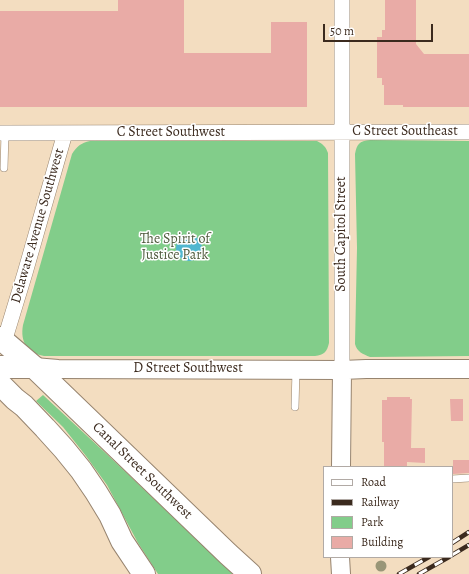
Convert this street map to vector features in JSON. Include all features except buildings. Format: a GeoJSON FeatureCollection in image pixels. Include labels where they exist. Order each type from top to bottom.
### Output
{"type":"FeatureCollection","features":[{"type":"Feature","properties":{"kind":"main road","name":"Canal Street Southwest"},"geometry":{"type":"LineString","coordinates":[[2,340],[34,367],[250,574]]}},
{"type":"Feature","properties":{"kind":"main road"},"geometry":{"type":"LineString","coordinates":[[0,367],[34,367]]}},
{"type":"Feature","properties":{"kind":"main road"},"geometry":{"type":"LineString","coordinates":[[34,367],[0,383],[45,428],[81,470],[110,516],[122,541],[144,574]]}},
{"type":"Feature","properties":{"kind":"street","name":"South Capitol Street"},"geometry":{"type":"LineString","coordinates":[[341,466],[342,0]]}},
{"type":"Feature","properties":{"kind":"street","name":"C Street Southeast"},"geometry":{"type":"LineString","coordinates":[[342,133],[469,132]]}},
{"type":"Feature","properties":{"kind":"street","name":"C Street Southwest"},"geometry":{"type":"LineString","coordinates":[[2,133],[342,133]]}},
{"type":"Feature","properties":{"kind":"street","name":"Delaware Avenue Southwest"},"geometry":{"type":"LineString","coordinates":[[2,340],[19,294],[65,133]]}},
{"type":"Feature","properties":{"kind":"street","name":"D Street Southwest"},"geometry":{"type":"LineString","coordinates":[[34,367],[58,369],[469,369]]}},
{"type":"Feature","properties":{"kind":"street"},"geometry":{"type":"LineString","coordinates":[[340,558],[340,574]]}},
{"type":"Feature","properties":{"kind":"lane"},"geometry":{"type":"LineString","coordinates":[[2,133],[4,168]]}},
{"type":"Feature","properties":{"kind":"lane"},"geometry":{"type":"LineString","coordinates":[[296,370],[296,407]]}},
{"type":"Feature","properties":{"kind":"lane"},"geometry":{"type":"LineString","coordinates":[[453,479],[469,478]]}},
{"type":"Feature","properties":{"kind":"green space","name":"The Spirit of Justice Park"},"geometry":{"type":"Polygon","coordinates":[[[90,141],[317,141],[323,145],[328,153],[329,343],[325,352],[321,355],[315,356],[44,356],[38,355],[29,349],[26,346],[23,337],[23,325],[72,154],[80,145],[90,141]]]}},
{"type":"Feature","properties":{"kind":"green space"},"geometry":{"type":"Polygon","coordinates":[[[363,141],[469,141],[469,356],[370,357],[356,347],[357,248],[355,154],[359,144],[363,141]]]}},
{"type":"Feature","properties":{"kind":"green space"},"geometry":{"type":"Polygon","coordinates":[[[43,395],[233,574],[158,574],[138,543],[107,485],[63,427],[36,401],[43,395]]]}},
{"type":"Feature","properties":{"kind":"water"},"geometry":{"type":"Polygon","coordinates":[[[189,235],[198,239],[202,248],[198,257],[189,261],[180,257],[176,248],[180,239],[189,235]]]}},
{"type":"Feature","properties":{"kind":"railway"},"geometry":{"type":"LineString","coordinates":[[453,542],[469,532]]}},
{"type":"Feature","properties":{"kind":"railway"},"geometry":{"type":"LineString","coordinates":[[453,554],[469,545]]}},
{"type":"Feature","properties":{"kind":"railway"},"geometry":{"type":"LineString","coordinates":[[399,574],[427,558]]}},
{"type":"Feature","properties":{"kind":"railway"},"geometry":{"type":"LineString","coordinates":[[419,574],[447,558]]}}]}
